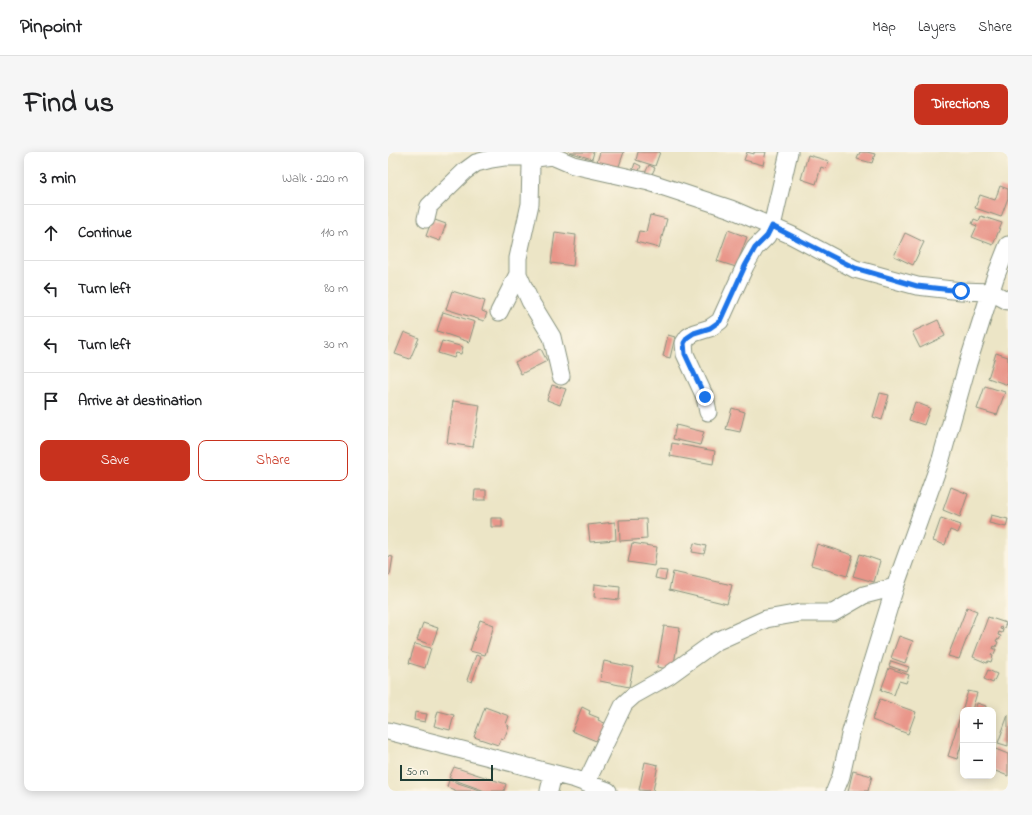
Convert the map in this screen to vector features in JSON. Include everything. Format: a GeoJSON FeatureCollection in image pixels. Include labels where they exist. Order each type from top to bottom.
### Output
{"type":"FeatureCollection","features":[{"type":"Feature","properties":{"kind":"street"},"geometry":{"type":"LineString","coordinates":[[708,412],[705,397],[685,354],[684,343],[688,337],[694,333],[710,328],[720,321],[745,266],[755,248],[767,236],[772,226],[789,152]]}},
{"type":"Feature","properties":{"kind":"street"},"geometry":{"type":"LineString","coordinates":[[535,154],[532,166],[530,204],[518,258],[518,274],[530,301],[552,337],[561,376]]}},
{"type":"Feature","properties":{"kind":"street"},"geometry":{"type":"LineString","coordinates":[[426,219],[429,206],[465,171],[476,163],[504,157],[535,154],[552,156],[574,166],[649,182],[730,209],[772,226],[855,268],[917,286],[961,291],[991,292],[1008,300]]}},
{"type":"Feature","properties":{"kind":"street"},"geometry":{"type":"LineString","coordinates":[[835,791],[841,776],[850,735],[895,587],[942,459],[968,363],[1008,245]]}},
{"type":"Feature","properties":{"kind":"street"},"geometry":{"type":"LineString","coordinates":[[499,312],[518,274]]}},
{"type":"Feature","properties":{"kind":"street"},"geometry":{"type":"LineString","coordinates":[[586,783],[624,704],[634,695],[668,676],[715,642],[766,619],[800,613],[833,613],[864,595],[895,587]]}},
{"type":"Feature","properties":{"kind":"street"},"geometry":{"type":"LineString","coordinates":[[388,731],[586,783],[608,791]]}},
{"type":"Feature","properties":{"kind":"street"},"geometry":{"type":"LineString","coordinates":[[548,791],[553,774]]}},
{"type":"Feature","properties":{"kind":"building"},"geometry":{"type":"Polygon","coordinates":[[[569,152],[594,152],[592,159],[569,152]]]}},
{"type":"Feature","properties":{"kind":"building"},"geometry":{"type":"Polygon","coordinates":[[[600,152],[624,152],[618,169],[597,162],[600,152]]]}},
{"type":"Feature","properties":{"kind":"building"},"geometry":{"type":"Polygon","coordinates":[[[638,152],[660,152],[655,166],[636,160],[638,152]]]}},
{"type":"Feature","properties":{"kind":"building"},"geometry":{"type":"Polygon","coordinates":[[[747,152],[754,154],[754,152],[766,152],[763,165],[744,160],[747,152]]]}},
{"type":"Feature","properties":{"kind":"building"},"geometry":{"type":"Polygon","coordinates":[[[860,152],[875,154],[872,163],[857,159],[860,152]]]}},
{"type":"Feature","properties":{"kind":"building"},"geometry":{"type":"Polygon","coordinates":[[[808,155],[829,161],[826,169],[821,167],[816,184],[801,179],[808,155]]]}},
{"type":"Feature","properties":{"kind":"building"},"geometry":{"type":"Polygon","coordinates":[[[635,163],[641,166],[639,171],[633,169],[635,163]]]}},
{"type":"Feature","properties":{"kind":"building"},"geometry":{"type":"Polygon","coordinates":[[[649,165],[655,168],[651,176],[645,173],[649,165]]]}},
{"type":"Feature","properties":{"kind":"building"},"geometry":{"type":"Polygon","coordinates":[[[1000,186],[1008,189],[1008,198],[1001,217],[975,208],[980,195],[995,200],[1000,186]]]}},
{"type":"Feature","properties":{"kind":"building"},"geometry":{"type":"Polygon","coordinates":[[[650,215],[667,219],[659,248],[636,242],[639,231],[646,232],[650,215]]]}},
{"type":"Feature","properties":{"kind":"building"},"geometry":{"type":"Polygon","coordinates":[[[981,216],[1002,223],[993,245],[972,237],[977,226],[972,224],[974,219],[979,221],[981,216]]]}},
{"type":"Feature","properties":{"kind":"building"},"geometry":{"type":"Polygon","coordinates":[[[432,219],[446,224],[440,241],[426,236],[432,219]]]}},
{"type":"Feature","properties":{"kind":"building"},"geometry":{"type":"Polygon","coordinates":[[[728,230],[747,237],[736,267],[717,261],[728,230]]]}},
{"type":"Feature","properties":{"kind":"building"},"geometry":{"type":"Polygon","coordinates":[[[555,232],[576,235],[573,266],[551,263],[555,232]]]}},
{"type":"Feature","properties":{"kind":"building"},"geometry":{"type":"Polygon","coordinates":[[[905,233],[924,242],[913,265],[894,256],[905,233]]]}},
{"type":"Feature","properties":{"kind":"building"},"geometry":{"type":"Polygon","coordinates":[[[452,291],[485,301],[482,311],[487,313],[484,321],[446,309],[452,291]]]}},
{"type":"Feature","properties":{"kind":"building"},"geometry":{"type":"Polygon","coordinates":[[[443,312],[475,322],[469,342],[437,331],[443,312]]]}},
{"type":"Feature","properties":{"kind":"building"},"geometry":{"type":"Polygon","coordinates":[[[938,320],[945,336],[920,348],[912,332],[938,320]]]}},
{"type":"Feature","properties":{"kind":"building"},"geometry":{"type":"Polygon","coordinates":[[[404,332],[419,338],[410,359],[395,354],[404,332]]]}},
{"type":"Feature","properties":{"kind":"building"},"geometry":{"type":"Polygon","coordinates":[[[668,335],[675,337],[670,358],[663,356],[668,335]]]}},
{"type":"Feature","properties":{"kind":"building"},"geometry":{"type":"Polygon","coordinates":[[[442,341],[463,347],[461,354],[456,353],[454,358],[438,353],[442,341]]]}},
{"type":"Feature","properties":{"kind":"building"},"geometry":{"type":"Polygon","coordinates":[[[541,349],[547,361],[521,374],[515,362],[541,349]]]}},
{"type":"Feature","properties":{"kind":"building"},"geometry":{"type":"Polygon","coordinates":[[[996,353],[1008,357],[1008,385],[988,378],[996,353]]]}},
{"type":"Feature","properties":{"kind":"building"},"geometry":{"type":"Polygon","coordinates":[[[552,385],[566,389],[560,405],[547,400],[552,385]]]}},
{"type":"Feature","properties":{"kind":"building"},"geometry":{"type":"Polygon","coordinates":[[[985,386],[1005,392],[997,415],[977,409],[985,386]]]}},
{"type":"Feature","properties":{"kind":"building"},"geometry":{"type":"Polygon","coordinates":[[[880,393],[889,395],[882,420],[873,417],[880,393]]]}},
{"type":"Feature","properties":{"kind":"building"},"geometry":{"type":"Polygon","coordinates":[[[453,401],[480,405],[473,447],[447,443],[453,401]]]}},
{"type":"Feature","properties":{"kind":"building"},"geometry":{"type":"Polygon","coordinates":[[[915,402],[930,408],[924,425],[909,420],[915,402]]]}},
{"type":"Feature","properties":{"kind":"building"},"geometry":{"type":"Polygon","coordinates":[[[732,408],[745,412],[740,432],[726,429],[732,408]]]}},
{"type":"Feature","properties":{"kind":"building"},"geometry":{"type":"Polygon","coordinates":[[[676,425],[704,432],[700,445],[673,439],[676,425]]]}},
{"type":"Feature","properties":{"kind":"building"},"geometry":{"type":"Polygon","coordinates":[[[672,443],[715,451],[713,464],[670,456],[672,443]]]}},
{"type":"Feature","properties":{"kind":"building"},"geometry":{"type":"Polygon","coordinates":[[[951,487],[968,494],[960,517],[943,510],[951,487]]]}},
{"type":"Feature","properties":{"kind":"building"},"geometry":{"type":"Polygon","coordinates":[[[475,490],[486,490],[486,500],[474,500],[475,490]]]}},
{"type":"Feature","properties":{"kind":"building"},"geometry":{"type":"Polygon","coordinates":[[[991,515],[1008,519],[1006,527],[989,523],[991,515]]]}},
{"type":"Feature","properties":{"kind":"building"},"geometry":{"type":"Polygon","coordinates":[[[491,518],[502,518],[502,527],[491,527],[491,518]]]}},
{"type":"Feature","properties":{"kind":"building"},"geometry":{"type":"Polygon","coordinates":[[[941,518],[961,525],[958,533],[950,530],[945,545],[933,541],[941,518]]]}},
{"type":"Feature","properties":{"kind":"building"},"geometry":{"type":"Polygon","coordinates":[[[646,519],[647,539],[620,541],[619,520],[646,519]]]}},
{"type":"Feature","properties":{"kind":"building"},"geometry":{"type":"Polygon","coordinates":[[[615,522],[616,540],[590,542],[588,525],[615,522]]]}},
{"type":"Feature","properties":{"kind":"building"},"geometry":{"type":"Polygon","coordinates":[[[632,543],[657,547],[654,566],[628,562],[632,543]]]}},
{"type":"Feature","properties":{"kind":"building"},"geometry":{"type":"Polygon","coordinates":[[[694,543],[706,546],[704,554],[692,552],[694,543]]]}},
{"type":"Feature","properties":{"kind":"building"},"geometry":{"type":"Polygon","coordinates":[[[817,544],[853,555],[847,576],[811,565],[817,544]]]}},
{"type":"Feature","properties":{"kind":"building"},"geometry":{"type":"Polygon","coordinates":[[[860,554],[880,561],[874,582],[853,576],[860,554]]]}},
{"type":"Feature","properties":{"kind":"building"},"geometry":{"type":"Polygon","coordinates":[[[388,556],[393,557],[390,575],[388,575],[388,556]]]}},
{"type":"Feature","properties":{"kind":"building"},"geometry":{"type":"Polygon","coordinates":[[[657,570],[667,571],[665,580],[655,578],[657,570]]]}},
{"type":"Feature","properties":{"kind":"building"},"geometry":{"type":"Polygon","coordinates":[[[673,572],[732,585],[727,604],[669,590],[673,572]]]}},
{"type":"Feature","properties":{"kind":"building"},"geometry":{"type":"Polygon","coordinates":[[[595,584],[620,587],[619,600],[594,597],[595,584]]]}},
{"type":"Feature","properties":{"kind":"building"},"geometry":{"type":"Polygon","coordinates":[[[967,607],[977,611],[959,659],[948,656],[967,607]]]}},
{"type":"Feature","properties":{"kind":"building"},"geometry":{"type":"Polygon","coordinates":[[[988,617],[1006,623],[1004,628],[1001,627],[1000,629],[1003,630],[1002,633],[999,632],[998,635],[1001,636],[999,640],[997,639],[996,641],[998,642],[996,647],[994,646],[993,649],[996,649],[994,654],[992,653],[991,655],[993,656],[991,662],[988,661],[987,663],[973,657],[988,617]]]}},
{"type":"Feature","properties":{"kind":"building"},"geometry":{"type":"Polygon","coordinates":[[[480,620],[494,625],[485,655],[470,651],[480,620]]]}},
{"type":"Feature","properties":{"kind":"building"},"geometry":{"type":"Polygon","coordinates":[[[423,623],[438,628],[432,645],[417,640],[423,623]]]}},
{"type":"Feature","properties":{"kind":"building"},"geometry":{"type":"Polygon","coordinates":[[[664,626],[680,628],[673,670],[657,667],[664,626]]]}},
{"type":"Feature","properties":{"kind":"building"},"geometry":{"type":"Polygon","coordinates":[[[899,636],[913,641],[905,663],[891,658],[899,636]]]}},
{"type":"Feature","properties":{"kind":"building"},"geometry":{"type":"Polygon","coordinates":[[[415,644],[431,648],[425,668],[409,663],[415,644]]]}},
{"type":"Feature","properties":{"kind":"building"},"geometry":{"type":"Polygon","coordinates":[[[476,655],[481,657],[472,682],[467,680],[476,655]]]}},
{"type":"Feature","properties":{"kind":"building"},"geometry":{"type":"Polygon","coordinates":[[[604,661],[633,667],[629,687],[600,681],[604,661]]]}},
{"type":"Feature","properties":{"kind":"building"},"geometry":{"type":"Polygon","coordinates":[[[891,661],[909,667],[907,672],[889,666],[891,661]]]}},
{"type":"Feature","properties":{"kind":"building"},"geometry":{"type":"Polygon","coordinates":[[[889,668],[909,675],[906,683],[899,681],[894,695],[881,690],[889,668]]]}},
{"type":"Feature","properties":{"kind":"building"},"geometry":{"type":"Polygon","coordinates":[[[988,670],[997,674],[993,683],[984,679],[988,670]]]}},
{"type":"Feature","properties":{"kind":"building"},"geometry":{"type":"Polygon","coordinates":[[[968,691],[977,693],[973,707],[963,707],[968,691]]]}},
{"type":"Feature","properties":{"kind":"building"},"geometry":{"type":"Polygon","coordinates":[[[880,699],[916,712],[908,734],[872,720],[880,699]]]}},
{"type":"Feature","properties":{"kind":"building"},"geometry":{"type":"Polygon","coordinates":[[[977,703],[986,706],[986,707],[976,707],[977,703]]]}},
{"type":"Feature","properties":{"kind":"building"},"geometry":{"type":"Polygon","coordinates":[[[485,707],[509,716],[506,724],[509,726],[504,739],[501,738],[498,745],[474,737],[485,707]]]}},
{"type":"Feature","properties":{"kind":"building"},"geometry":{"type":"Polygon","coordinates":[[[582,707],[590,711],[589,714],[599,718],[598,720],[609,725],[601,743],[572,731],[582,707]]]}},
{"type":"Feature","properties":{"kind":"building"},"geometry":{"type":"Polygon","coordinates":[[[438,711],[454,715],[450,730],[434,726],[438,711]]]}},
{"type":"Feature","properties":{"kind":"building"},"geometry":{"type":"Polygon","coordinates":[[[415,712],[427,714],[425,722],[414,720],[415,712]]]}},
{"type":"Feature","properties":{"kind":"building"},"geometry":{"type":"Polygon","coordinates":[[[1008,715],[1008,746],[998,743],[1008,715]]]}},
{"type":"Feature","properties":{"kind":"building"},"geometry":{"type":"Polygon","coordinates":[[[960,717],[960,749],[957,759],[948,756],[960,717]]]}},
{"type":"Feature","properties":{"kind":"building"},"geometry":{"type":"Polygon","coordinates":[[[996,749],[1008,754],[1008,776],[996,771],[996,749]]]}},
{"type":"Feature","properties":{"kind":"building"},"geometry":{"type":"Polygon","coordinates":[[[645,762],[658,765],[653,791],[639,790],[645,762]]]}},
{"type":"Feature","properties":{"kind":"building"},"geometry":{"type":"Polygon","coordinates":[[[454,767],[506,784],[504,791],[485,791],[449,778],[454,767]]]}},
{"type":"Feature","properties":{"kind":"building"},"geometry":{"type":"Polygon","coordinates":[[[853,771],[872,776],[868,791],[848,791],[853,771]]]}},
{"type":"Feature","properties":{"kind":"building"},"geometry":{"type":"Polygon","coordinates":[[[449,780],[482,791],[457,791],[447,787],[449,780]]]}},
{"type":"Feature","properties":{"kind":"route"},"geometry":{"type":"LineString","coordinates":[[705,397],[685,354],[684,343],[688,337],[694,333],[710,328],[720,321],[745,266],[755,248],[767,236],[772,226],[855,268],[917,286],[961,291]]}}]}
